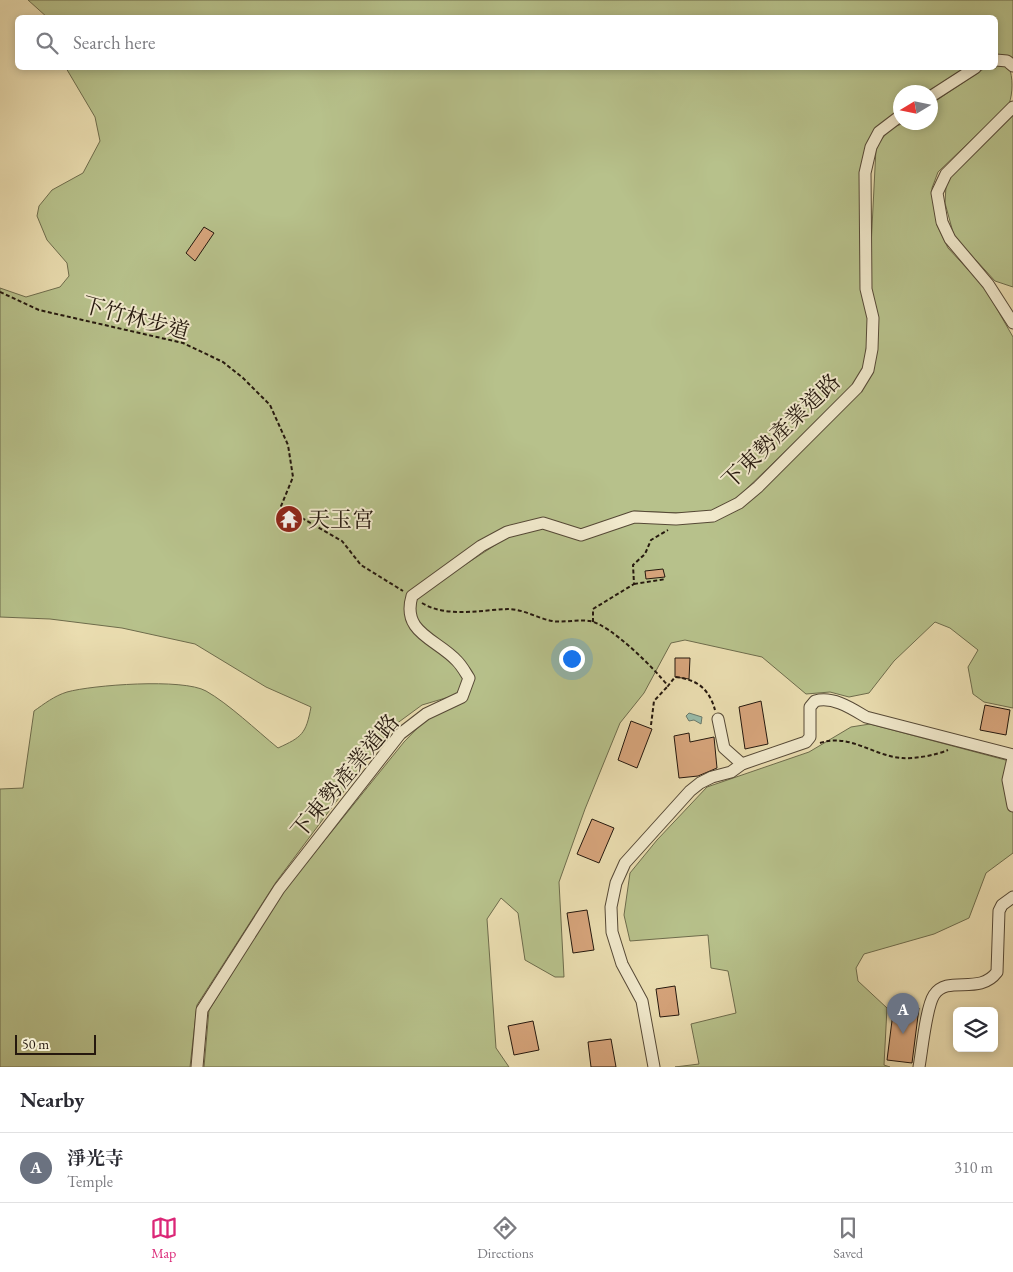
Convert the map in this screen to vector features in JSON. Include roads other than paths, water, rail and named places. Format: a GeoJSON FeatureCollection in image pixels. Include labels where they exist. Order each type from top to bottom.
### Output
{"type":"FeatureCollection","features":[{"type":"Feature","properties":{"kind":"street"},"geometry":{"type":"LineString","coordinates":[[998,60],[1007,61],[1013,66]]}},
{"type":"Feature","properties":{"kind":"street"},"geometry":{"type":"LineString","coordinates":[[938,92],[972,70]]}},
{"type":"Feature","properties":{"kind":"street"},"geometry":{"type":"LineString","coordinates":[[1013,107],[946,174],[941,181],[937,193],[942,222],[950,238],[988,284],[1013,323]]}},
{"type":"Feature","properties":{"kind":"street","name":"下東勢產業道路"},"geometry":{"type":"LineString","coordinates":[[197,1067],[202,1010],[279,889],[400,734],[426,714],[462,697],[469,678],[457,661],[414,627],[408,609],[412,596],[480,546],[507,532],[542,523],[581,535],[634,517],[676,520],[713,516],[739,503],[758,487],[857,388],[868,370],[872,348],[872,318],[866,289],[864,173],[870,147],[879,132],[893,121]]}},
{"type":"Feature","properties":{"kind":"street"},"geometry":{"type":"LineString","coordinates":[[654,1067],[642,1001],[622,964],[612,932],[611,907],[616,883],[625,863],[690,791],[712,777],[731,772],[742,764],[806,742],[810,737],[810,707],[814,701],[821,699],[845,704],[866,717],[1013,756],[1008,780],[1013,806]]}},
{"type":"Feature","properties":{"kind":"street"},"geometry":{"type":"LineString","coordinates":[[718,719],[724,748],[742,764]]}},
{"type":"Feature","properties":{"kind":"street"},"geometry":{"type":"LineString","coordinates":[[919,1067],[934,995],[945,986],[986,983],[997,972],[998,912],[1002,905],[1013,898]]}},
{"type":"Feature","properties":{"kind":"place","name":"天玉宮"},"geometry":{"type":"Point","coordinates":[289,519]}},
{"type":"Feature","properties":{"kind":"place","name":"淨光寺"},"geometry":{"type":"Point","coordinates":[903,1034]}}]}
